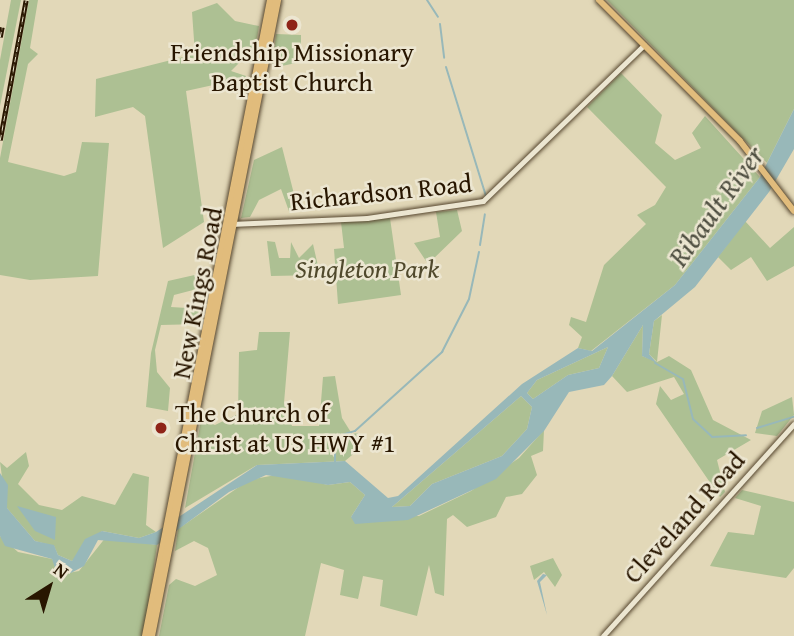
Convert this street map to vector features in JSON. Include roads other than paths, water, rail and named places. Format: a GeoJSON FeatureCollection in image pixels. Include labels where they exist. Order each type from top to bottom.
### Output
{"type":"FeatureCollection","features":[{"type":"Feature","properties":{"kind":"highway","name":"New Kings Road"},"geometry":{"type":"LineString","coordinates":[[146,636],[173,511],[271,0]]}},
{"type":"Feature","properties":{"kind":"highway","name":"New Kings Road"},"geometry":{"type":"LineString","coordinates":[[229,224],[277,0]]}},
{"type":"Feature","properties":{"kind":"highway","name":"New Kings Road"},"geometry":{"type":"LineString","coordinates":[[151,636],[166,543]]}},
{"type":"Feature","properties":{"kind":"main road"},"geometry":{"type":"LineString","coordinates":[[599,0],[722,122],[794,211]]}},
{"type":"Feature","properties":{"kind":"street","name":"Richardson Road"},"geometry":{"type":"LineString","coordinates":[[229,224],[368,218],[483,201],[644,44]]}},
{"type":"Feature","properties":{"kind":"street","name":"Cleveland Road"},"geometry":{"type":"LineString","coordinates":[[603,636],[794,424]]}},
{"type":"Feature","properties":{"kind":"water","name":"Ribault River"},"geometry":{"type":"Polygon","coordinates":[[[794,109],[794,149],[769,192],[695,287],[654,321],[649,354],[657,363],[642,356],[643,325],[604,385],[569,392],[544,431],[496,479],[408,520],[355,524],[351,517],[365,495],[350,482],[328,485],[266,475],[229,492],[157,545],[98,540],[84,566],[71,573],[55,568],[52,559],[5,546],[0,536],[0,473],[8,485],[7,508],[35,541],[54,545],[58,555],[72,561],[85,539],[102,531],[139,538],[156,532],[257,465],[345,461],[388,498],[398,496],[522,384],[578,348],[592,351],[675,285],[760,177],[794,109]],[[608,347],[537,380],[527,393],[533,399],[568,375],[599,368],[608,347]],[[521,396],[392,507],[410,506],[432,484],[502,456],[527,429],[532,407],[521,396]]]}},
{"type":"Feature","properties":{"kind":"water"},"geometry":{"type":"Polygon","coordinates":[[[17,506],[56,517],[55,540],[35,531],[17,506]]]}},
{"type":"Feature","properties":{"kind":"water"},"geometry":{"type":"Polygon","coordinates":[[[543,574],[547,575],[540,582],[547,615],[537,581],[543,574]]]}},
{"type":"Feature","properties":{"kind":"waterway"},"geometry":{"type":"LineString","coordinates":[[427,0],[438,17]]}},
{"type":"Feature","properties":{"kind":"waterway"},"geometry":{"type":"LineString","coordinates":[[440,24],[444,58]]}},
{"type":"Feature","properties":{"kind":"waterway"},"geometry":{"type":"LineString","coordinates":[[446,67],[486,196]]}},
{"type":"Feature","properties":{"kind":"waterway"},"geometry":{"type":"LineString","coordinates":[[480,245],[485,214]]}},
{"type":"Feature","properties":{"kind":"waterway"},"geometry":{"type":"LineString","coordinates":[[335,462],[335,437],[355,431],[442,352],[469,299],[479,252]]}},
{"type":"Feature","properties":{"kind":"waterway"},"geometry":{"type":"LineString","coordinates":[[655,363],[683,379],[693,419],[712,437],[746,435]]}},
{"type":"Feature","properties":{"kind":"waterway"},"geometry":{"type":"LineString","coordinates":[[757,428],[793,417]]}},
{"type":"Feature","properties":{"kind":"railway"},"geometry":{"type":"LineString","coordinates":[[0,140],[26,0]]}},
{"type":"Feature","properties":{"kind":"railway"},"geometry":{"type":"LineString","coordinates":[[0,37],[2,27]]}},
{"type":"Feature","properties":{"kind":"place","name":"Friendship Missionary Baptist Church"},"geometry":{"type":"Point","coordinates":[292,25]}},
{"type":"Feature","properties":{"kind":"place","name":"The Church of Christ at US HWY #1"},"geometry":{"type":"Point","coordinates":[161,428]}},
{"type":"Feature","properties":{"kind":"park label","name":"Singleton Park"},"geometry":{"type":"Point","coordinates":[367,269]}}]}
